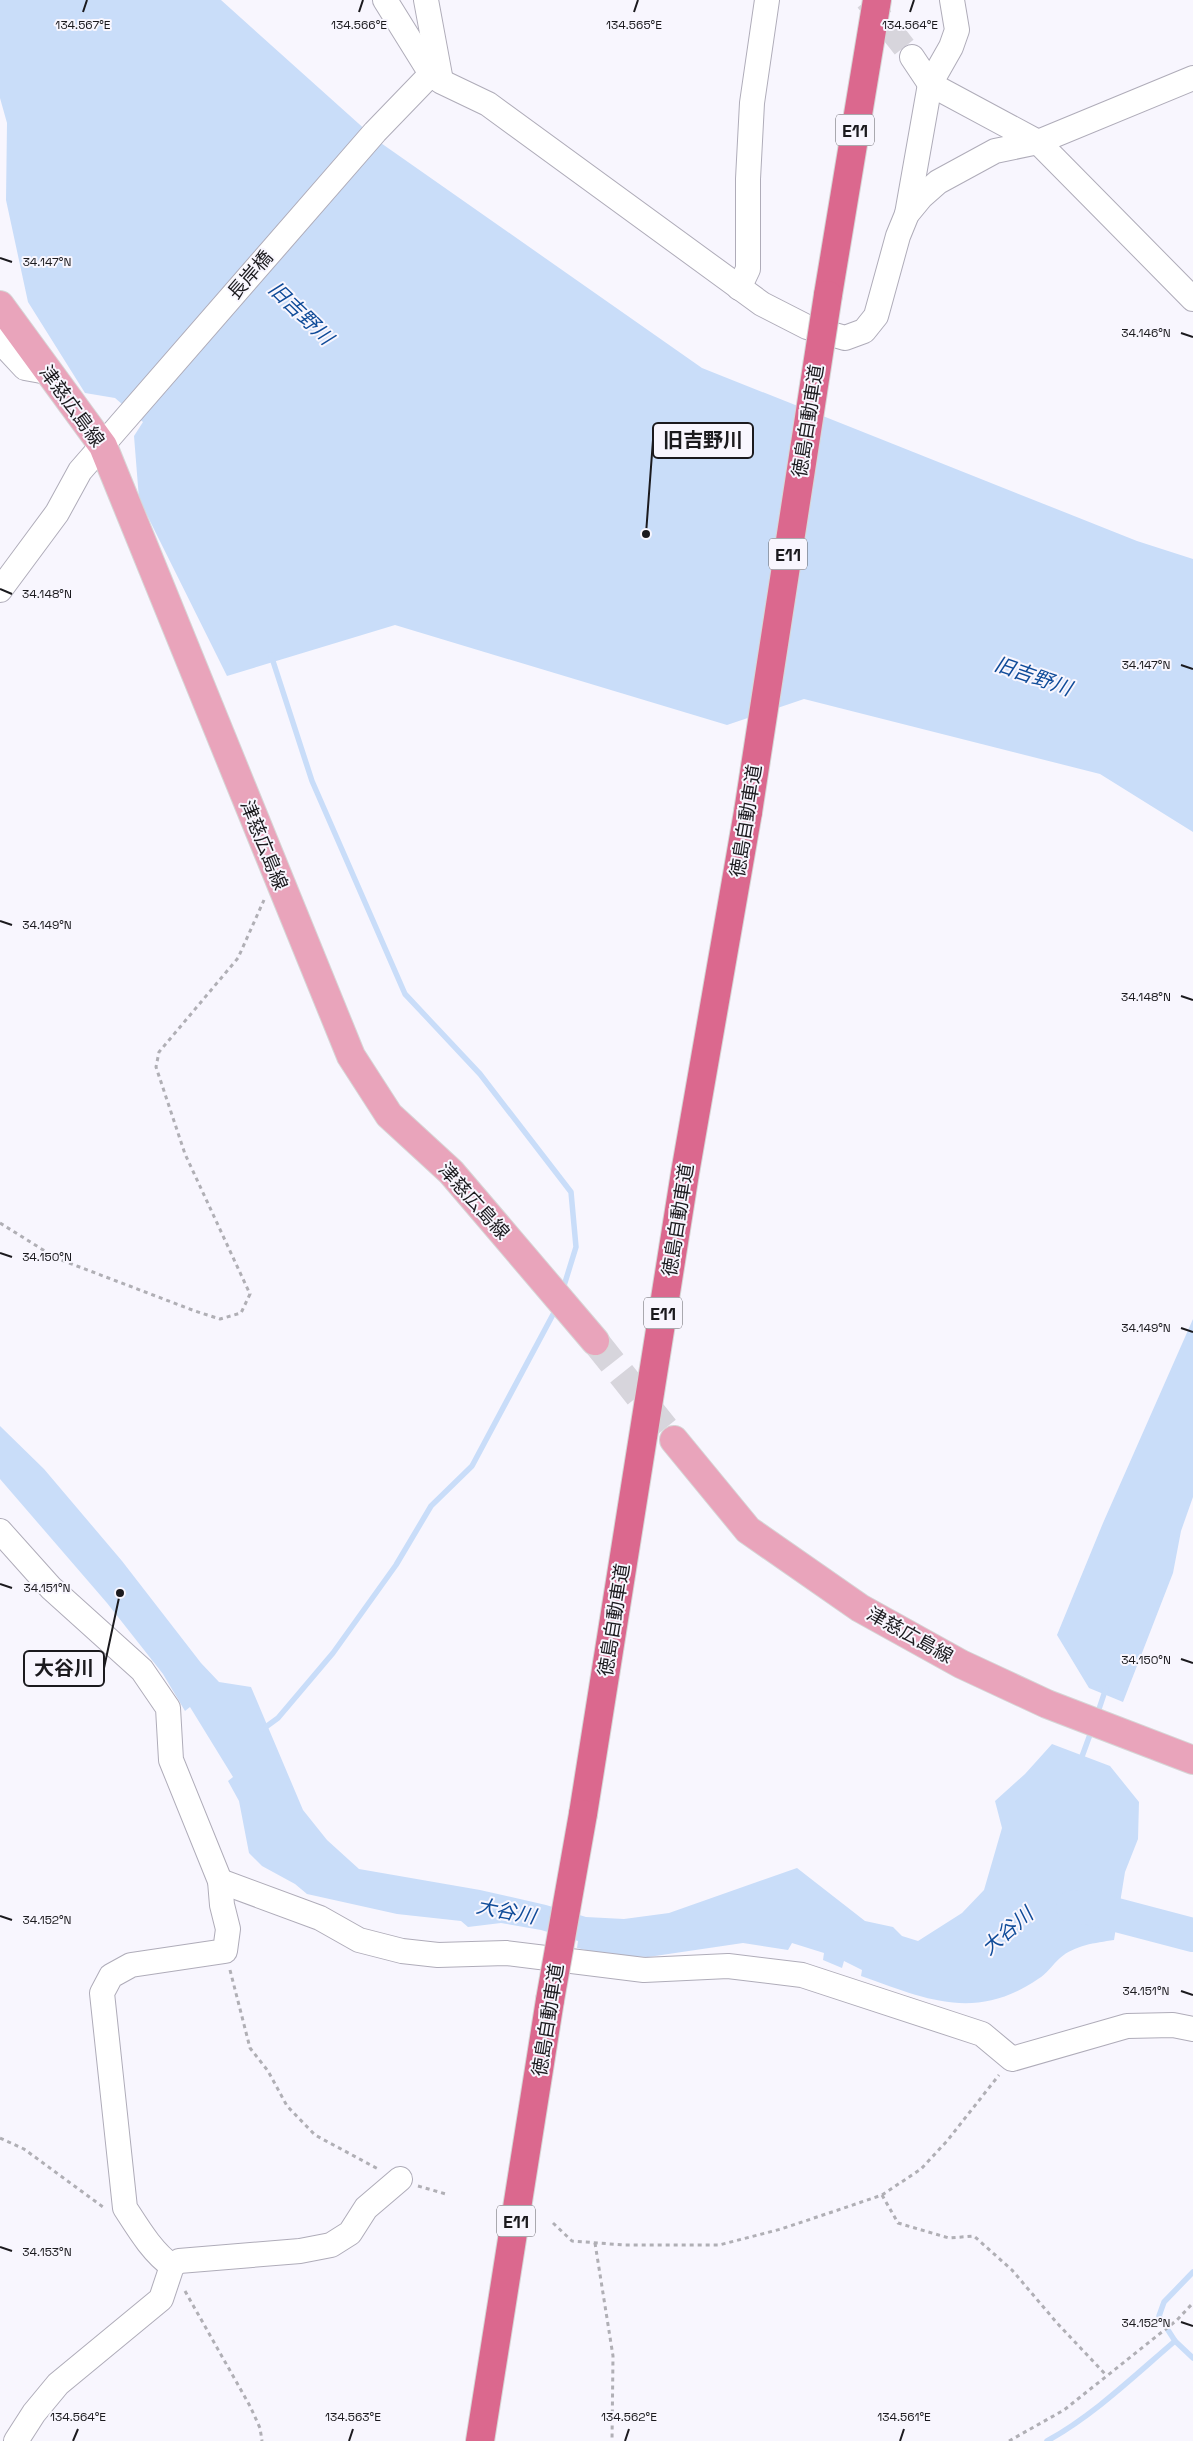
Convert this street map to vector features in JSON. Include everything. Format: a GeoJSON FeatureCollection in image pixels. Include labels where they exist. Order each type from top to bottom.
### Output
{"type":"FeatureCollection","features":[{"type":"Feature","properties":{"kind":"highway"},"geometry":{"type":"LineString","coordinates":[[833,260],[858,0]]}},
{"type":"Feature","properties":{"kind":"highway","name":"徳島自動車道"},"geometry":{"type":"LineString","coordinates":[[480,2441],[550,2000],[583,1814],[685,1173],[748,812],[833,260],[877,0]]}},
{"type":"Feature","properties":{"kind":"main road","name":"津慈広島線"},"geometry":{"type":"LineString","coordinates":[[0,305],[47,372],[103,446],[350,1056],[389,1115],[452,1172],[595,1341]]}},
{"type":"Feature","properties":{"kind":"main road","name":"津慈広島線"},"geometry":{"type":"LineString","coordinates":[[674,1440],[748,1530],[860,1608],[961,1664],[1047,1704],[1193,1760]]}},
{"type":"Feature","properties":{"kind":"street"},"geometry":{"type":"LineString","coordinates":[[385,0],[436,78],[488,104],[762,304],[807,327],[845,338],[864,331],[876,316],[898,236],[907,214],[930,84],[951,47],[957,30],[952,0]]}},
{"type":"Feature","properties":{"kind":"street"},"geometry":{"type":"LineString","coordinates":[[426,0],[436,78]]}},
{"type":"Feature","properties":{"kind":"street"},"geometry":{"type":"LineString","coordinates":[[739,288],[748,269],[748,179],[752,104],[767,0]]}},
{"type":"Feature","properties":{"kind":"street"},"geometry":{"type":"LineString","coordinates":[[912,57],[930,84],[1038,142],[1193,299]]}},
{"type":"Feature","properties":{"kind":"street","name":"長岸橋"},"geometry":{"type":"LineString","coordinates":[[0,590],[57,513],[80,471],[375,132],[436,78]]}},
{"type":"Feature","properties":{"kind":"street"},"geometry":{"type":"LineString","coordinates":[[907,214],[921,197],[938,182],[995,151],[1038,142],[1193,78]]}},
{"type":"Feature","properties":{"kind":"street"},"geometry":{"type":"LineString","coordinates":[[0,341],[24,368],[47,372]]}},
{"type":"Feature","properties":{"kind":"street"},"geometry":{"type":"LineString","coordinates":[[0,1532],[51,1588],[142,1670],[168,1708],[171,1760],[220,1881],[222,1904],[228,1929],[225,1951],[131,1965],[111,1976],[102,1993],[125,2208],[137,2228],[163,2260],[172,2266]]}},
{"type":"Feature","properties":{"kind":"street"},"geometry":{"type":"LineString","coordinates":[[220,1881],[320,1918],[359,1940],[402,1951],[438,1955],[506,1953],[644,1970],[728,1966],[802,1975],[982,2034],[1012,2059],[1127,2026],[1173,2025],[1193,2029]]}},
{"type":"Feature","properties":{"kind":"street"},"geometry":{"type":"LineString","coordinates":[[16,2441],[34,2413],[58,2384],[161,2299],[172,2266],[179,2261],[300,2251],[331,2245],[350,2233],[366,2208],[400,2179]]}},
{"type":"Feature","properties":{"kind":"path"},"geometry":{"type":"LineString","coordinates":[[0,1223],[56,1258],[195,1311],[220,1319],[241,1313],[250,1294],[186,1154],[156,1067],[159,1052],[238,958],[276,873]]}},
{"type":"Feature","properties":{"kind":"path"},"geometry":{"type":"LineString","coordinates":[[225,1951],[250,2048],[268,2071],[288,2106],[315,2135],[400,2179],[446,2194]]}},
{"type":"Feature","properties":{"kind":"path"},"geometry":{"type":"LineString","coordinates":[[553,2223],[572,2241],[624,2246],[719,2245],[781,2229],[882,2195],[921,2169],[947,2142],[1012,2059]]}},
{"type":"Feature","properties":{"kind":"path"},"geometry":{"type":"LineString","coordinates":[[0,2138],[24,2149],[107,2210],[125,2208]]}},
{"type":"Feature","properties":{"kind":"path"},"geometry":{"type":"LineString","coordinates":[[882,2195],[898,2224],[949,2238],[974,2236],[1012,2270],[1057,2323],[1107,2376]]}},
{"type":"Feature","properties":{"kind":"path"},"geometry":{"type":"LineString","coordinates":[[595,2243],[613,2356],[612,2441]]}},
{"type":"Feature","properties":{"kind":"path"},"geometry":{"type":"LineString","coordinates":[[172,2266],[250,2406],[260,2428],[262,2441]]}},
{"type":"Feature","properties":{"kind":"path"},"geometry":{"type":"LineString","coordinates":[[1009,2441],[1064,2410],[1177,2320],[1193,2302]]}},
{"type":"Feature","properties":{"kind":"water"},"geometry":{"type":"Polygon","coordinates":[[[0,0],[221,0],[378,141],[702,368],[1137,541],[1193,559],[1193,832],[1100,774],[804,699],[727,725],[395,625],[227,676],[139,499],[134,436],[143,422],[115,398],[85,393],[28,302],[6,200],[7,123],[0,98],[0,0]]]}},
{"type":"Feature","properties":{"kind":"water"},"geometry":{"type":"Polygon","coordinates":[[[1193,1319],[1193,1497],[1181,1531],[1173,1573],[1123,1702],[1089,1688],[1057,1635],[1103,1523],[1193,1319]]]}},
{"type":"Feature","properties":{"kind":"water"},"geometry":{"type":"Polygon","coordinates":[[[0,1426],[44,1469],[122,1561],[201,1663],[219,1682],[251,1687],[303,1810],[327,1840],[359,1869],[480,1890],[546,1905],[586,1917],[624,1919],[669,1913],[797,1868],[865,1921],[893,1927],[902,1936],[918,1941],[962,1913],[984,1890],[1002,1828],[995,1801],[1025,1774],[1052,1744],[1110,1766],[1139,1802],[1138,1839],[1125,1872],[1114,1940],[1086,1945],[1072,1950],[1060,1958],[1041,1977],[1015,1992],[993,2000],[971,2003],[950,2002],[907,1992],[861,1976],[862,1970],[844,1961],[842,1968],[823,1960],[824,1953],[792,1943],[788,1950],[743,1943],[648,1957],[608,1955],[577,1948],[578,1941],[541,1930],[501,1923],[468,1927],[461,1921],[397,1914],[307,1894],[295,1884],[262,1866],[249,1853],[239,1801],[228,1781],[233,1777],[190,1707],[185,1711],[163,1674],[107,1603],[0,1479],[0,1426]]]}},
{"type":"Feature","properties":{"kind":"waterway"},"geometry":{"type":"LineString","coordinates":[[271,655],[312,781],[405,994],[480,1074],[571,1192],[576,1247],[563,1289]]}},
{"type":"Feature","properties":{"kind":"waterway"},"geometry":{"type":"LineString","coordinates":[[263,1729],[278,1718],[333,1653],[396,1565],[431,1506],[472,1466],[557,1307]]}},
{"type":"Feature","properties":{"kind":"waterway"},"geometry":{"type":"LineString","coordinates":[[1097,1715],[1106,1688]]}},
{"type":"Feature","properties":{"kind":"waterway"},"geometry":{"type":"LineString","coordinates":[[1080,1762],[1092,1729]]}},
{"type":"Feature","properties":{"kind":"waterway","name":"大谷川"},"geometry":{"type":"LineString","coordinates":[[1073,1907],[1090,1908],[1193,1935]]}},
{"type":"Feature","properties":{"kind":"waterway"},"geometry":{"type":"LineString","coordinates":[[1193,2272],[1164,2302],[1159,2316],[1175,2341],[1193,2358]]}},
{"type":"Feature","properties":{"kind":"waterway"},"geometry":{"type":"LineString","coordinates":[[1047,2441],[1097,2407],[1175,2341]]}},
{"type":"Feature","properties":{"kind":"tunnel"},"geometry":{"type":"LineString","coordinates":[[867,0],[912,57]]}},
{"type":"Feature","properties":{"kind":"tunnel"},"geometry":{"type":"LineString","coordinates":[[595,1341],[674,1440]]}},
{"type":"Feature","properties":{"kind":"place","name":"旧吉野川"},"geometry":{"type":"Point","coordinates":[646,534]}},
{"type":"Feature","properties":{"kind":"place","name":"大谷川"},"geometry":{"type":"Point","coordinates":[120,1593]}}]}
